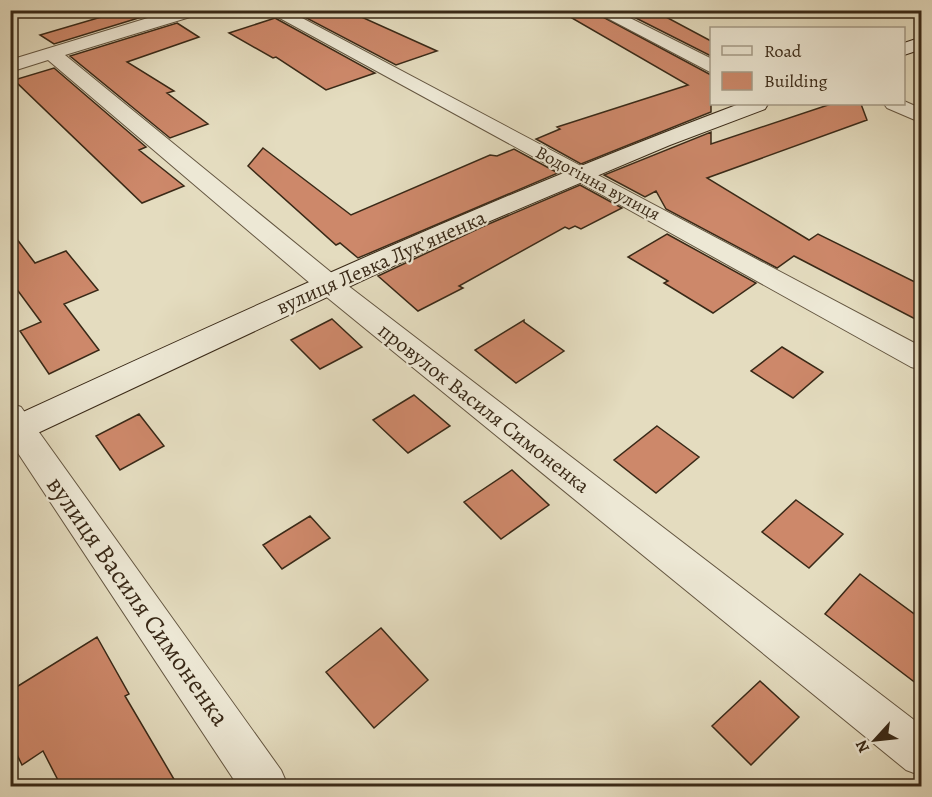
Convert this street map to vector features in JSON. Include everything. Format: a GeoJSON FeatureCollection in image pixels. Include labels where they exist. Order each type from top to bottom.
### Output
{"type":"FeatureCollection","features":[{"type":"Feature","properties":{"kind":"street"},"geometry":{"type":"LineString","coordinates":[[10,66],[194,10]]}},
{"type":"Feature","properties":{"kind":"street","name":"Водогінна вулиця"},"geometry":{"type":"LineString","coordinates":[[273,10],[580,173],[921,360]]}},
{"type":"Feature","properties":{"kind":"street"},"geometry":{"type":"LineString","coordinates":[[600,10],[710,66]]}},
{"type":"Feature","properties":{"kind":"street"},"geometry":{"type":"LineString","coordinates":[[905,48],[921,43]]}},
{"type":"Feature","properties":{"kind":"street","name":"провулок Василя Симоненка"},"geometry":{"type":"LineString","coordinates":[[52,54],[328,284],[921,754]]}},
{"type":"Feature","properties":{"kind":"street","name":"вулиця Левка Лукʼяненка"},"geometry":{"type":"LineString","coordinates":[[13,426],[580,173],[645,145],[754,105]]}},
{"type":"Feature","properties":{"kind":"street"},"geometry":{"type":"LineString","coordinates":[[896,105],[921,117]]}},
{"type":"Feature","properties":{"kind":"street","name":"вулиця Василя Симоненка"},"geometry":{"type":"LineString","coordinates":[[13,426],[266,786]]}},
{"type":"Feature","properties":{"kind":"building"},"geometry":{"type":"Polygon","coordinates":[[[125,10],[158,12],[54,44],[40,35],[125,10]]]}},
{"type":"Feature","properties":{"kind":"building"},"geometry":{"type":"Polygon","coordinates":[[[298,10],[346,10],[437,51],[396,65],[295,12],[298,10]]]}},
{"type":"Feature","properties":{"kind":"building"},"geometry":{"type":"Polygon","coordinates":[[[558,10],[590,10],[710,74],[711,112],[581,164],[536,139],[560,129],[557,127],[688,85],[558,10]]]}},
{"type":"Feature","properties":{"kind":"building"},"geometry":{"type":"Polygon","coordinates":[[[620,10],[653,10],[710,40],[710,55],[620,10]]]}},
{"type":"Feature","properties":{"kind":"building"},"geometry":{"type":"Polygon","coordinates":[[[275,18],[375,73],[326,90],[276,57],[273,58],[229,33],[275,18]]]}},
{"type":"Feature","properties":{"kind":"building"},"geometry":{"type":"Polygon","coordinates":[[[177,23],[199,37],[127,62],[174,91],[167,93],[208,124],[170,138],[70,56],[177,23]]]}},
{"type":"Feature","properties":{"kind":"building"},"geometry":{"type":"Polygon","coordinates":[[[54,68],[146,147],[139,150],[184,186],[142,203],[14,80],[54,68]]]}},
{"type":"Feature","properties":{"kind":"building"},"geometry":{"type":"Polygon","coordinates":[[[828,105],[861,105],[867,120],[707,178],[809,240],[818,234],[921,285],[921,322],[794,256],[777,268],[666,209],[656,191],[645,197],[604,175],[711,132],[711,144],[828,105]]]}},
{"type":"Feature","properties":{"kind":"building"},"geometry":{"type":"Polygon","coordinates":[[[263,148],[351,215],[490,155],[497,156],[514,149],[558,173],[358,258],[340,243],[336,245],[248,166],[263,148]]]}},
{"type":"Feature","properties":{"kind":"building"},"geometry":{"type":"Polygon","coordinates":[[[580,185],[622,208],[581,229],[575,226],[569,229],[565,227],[459,286],[463,288],[418,311],[378,276],[484,226],[580,185]]]}},
{"type":"Feature","properties":{"kind":"building"},"geometry":{"type":"Polygon","coordinates":[[[10,230],[35,263],[66,251],[98,290],[64,304],[99,350],[49,374],[20,331],[41,322],[10,280],[10,230]]]}},
{"type":"Feature","properties":{"kind":"building"},"geometry":{"type":"Polygon","coordinates":[[[667,234],[756,283],[713,313],[664,283],[668,281],[628,257],[667,234]]]}},
{"type":"Feature","properties":{"kind":"building"},"geometry":{"type":"Polygon","coordinates":[[[332,319],[362,347],[320,369],[291,340],[332,319]]]}},
{"type":"Feature","properties":{"kind":"building"},"geometry":{"type":"Polygon","coordinates":[[[524,320],[564,351],[516,383],[475,350],[524,320]]]}},
{"type":"Feature","properties":{"kind":"building"},"geometry":{"type":"Polygon","coordinates":[[[782,347],[823,372],[793,398],[751,371],[782,347]]]}},
{"type":"Feature","properties":{"kind":"building"},"geometry":{"type":"Polygon","coordinates":[[[414,395],[450,426],[408,453],[373,420],[414,395]]]}},
{"type":"Feature","properties":{"kind":"building"},"geometry":{"type":"Polygon","coordinates":[[[139,414],[164,446],[120,470],[96,436],[139,414]]]}},
{"type":"Feature","properties":{"kind":"building"},"geometry":{"type":"Polygon","coordinates":[[[657,426],[699,457],[656,493],[614,460],[657,426]]]}},
{"type":"Feature","properties":{"kind":"building"},"geometry":{"type":"Polygon","coordinates":[[[512,470],[549,505],[501,539],[464,502],[512,470]]]}},
{"type":"Feature","properties":{"kind":"building"},"geometry":{"type":"Polygon","coordinates":[[[796,500],[843,534],[809,568],[762,532],[796,500]]]}},
{"type":"Feature","properties":{"kind":"building"},"geometry":{"type":"Polygon","coordinates":[[[310,516],[330,538],[282,569],[263,545],[310,516]]]}},
{"type":"Feature","properties":{"kind":"building"},"geometry":{"type":"Polygon","coordinates":[[[860,574],[921,619],[921,687],[825,614],[860,574]]]}},
{"type":"Feature","properties":{"kind":"building"},"geometry":{"type":"Polygon","coordinates":[[[381,628],[428,680],[374,728],[326,672],[381,628]]]}},
{"type":"Feature","properties":{"kind":"building"},"geometry":{"type":"Polygon","coordinates":[[[97,637],[129,694],[125,696],[178,786],[61,786],[43,751],[22,765],[10,740],[10,691],[97,637]]]}},
{"type":"Feature","properties":{"kind":"building"},"geometry":{"type":"Polygon","coordinates":[[[760,681],[799,717],[751,765],[712,726],[760,681]]]}}]}
